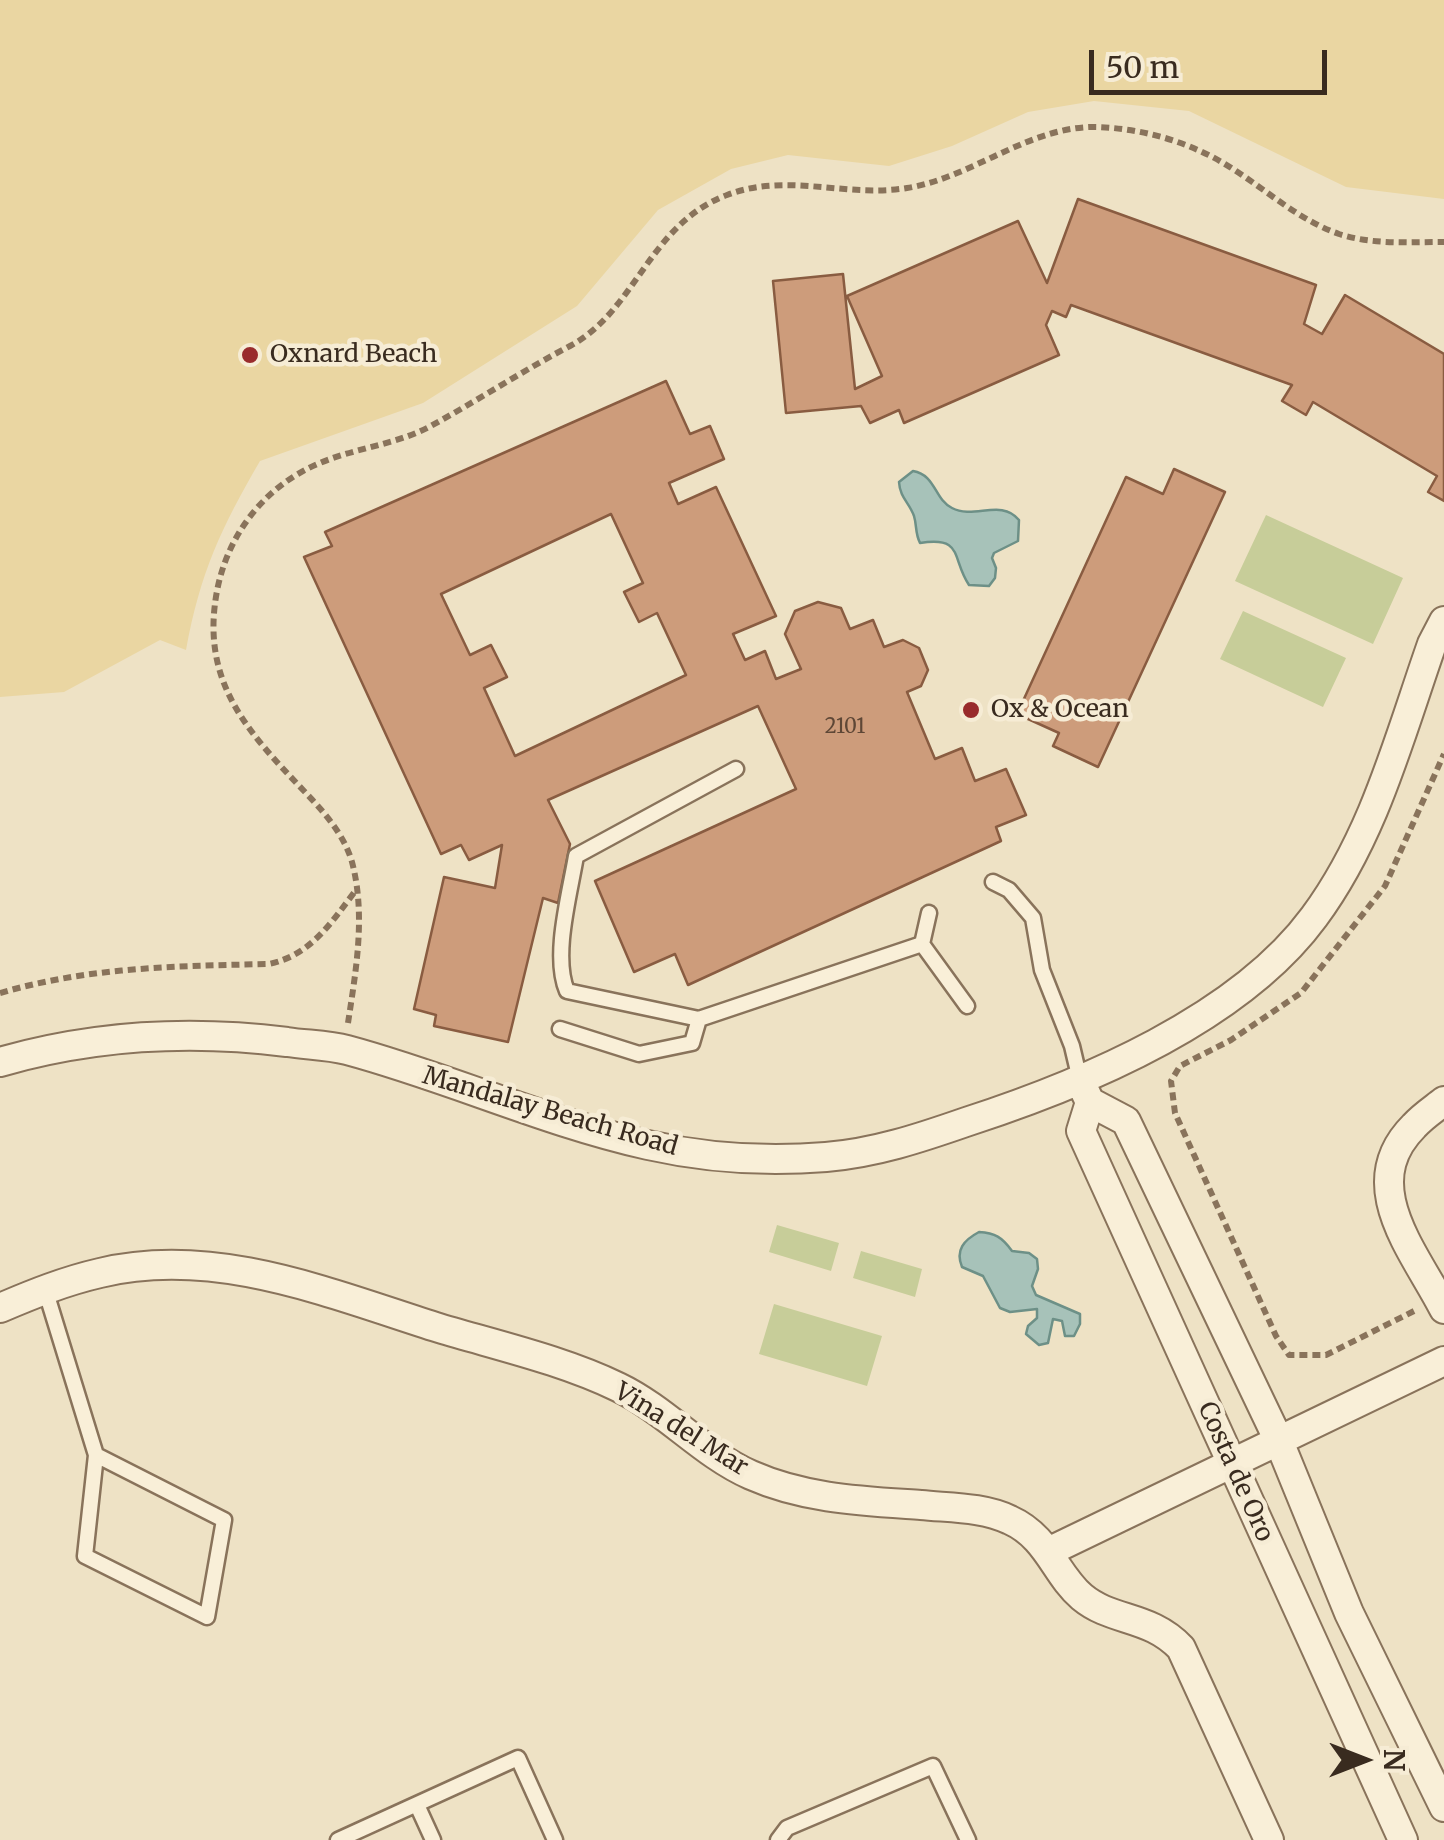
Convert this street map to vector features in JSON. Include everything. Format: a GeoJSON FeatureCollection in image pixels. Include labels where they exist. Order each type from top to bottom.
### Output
{"type":"FeatureCollection","features":[{"type":"Feature","properties":{"kind":"street","name":"Mandalay Beach Road"},"geometry":{"type":"LineString","coordinates":[[0,1062],[47,1048],[96,1040],[182,1035],[344,1049],[630,1140],[698,1154],[763,1160],[829,1157],[893,1146],[1040,1098],[1085,1092],[1228,1001],[1272,964],[1312,921],[1344,873],[1370,820],[1444,620]]}},
{"type":"Feature","properties":{"kind":"street","name":"Costa de Oro"},"geometry":{"type":"LineString","coordinates":[[1403,1840],[1081,1131],[1085,1092],[1126,1120],[1278,1439],[1349,1612],[1444,1807]]}},
{"type":"Feature","properties":{"kind":"street"},"geometry":{"type":"LineString","coordinates":[[1444,1101],[1413,1126],[1400,1143],[1390,1168],[1388,1192],[1394,1220],[1444,1309]]}},
{"type":"Feature","properties":{"kind":"street","name":"Vina del Mar"},"geometry":{"type":"LineString","coordinates":[[0,1308],[44,1289],[103,1272],[161,1265],[219,1267],[276,1277],[569,1367],[621,1388],[748,1474],[798,1492],[981,1510],[1014,1521],[1050,1551],[1082,1597],[1156,1627],[1181,1648],[1270,1840]]}},
{"type":"Feature","properties":{"kind":"street"},"geometry":{"type":"LineString","coordinates":[[1050,1551],[1444,1361]]}},
{"type":"Feature","properties":{"kind":"lane"},"geometry":{"type":"LineString","coordinates":[[736,768],[576,856],[564,930],[561,977],[567,991],[699,1019],[922,944]]}},
{"type":"Feature","properties":{"kind":"lane"},"geometry":{"type":"LineString","coordinates":[[993,882],[1009,890],[1032,918],[1042,970],[1072,1046],[1085,1092]]}},
{"type":"Feature","properties":{"kind":"lane"},"geometry":{"type":"LineString","coordinates":[[929,913],[922,944],[967,1006]]}},
{"type":"Feature","properties":{"kind":"lane"},"geometry":{"type":"LineString","coordinates":[[560,1030],[639,1054],[692,1043],[699,1019]]}},
{"type":"Feature","properties":{"kind":"lane"},"geometry":{"type":"LineString","coordinates":[[44,1289],[96,1455],[85,1556],[207,1616],[224,1520],[96,1455]]}},
{"type":"Feature","properties":{"kind":"lane"},"geometry":{"type":"LineString","coordinates":[[338,1840],[518,1758],[555,1840]]}},
{"type":"Feature","properties":{"kind":"lane"},"geometry":{"type":"LineString","coordinates":[[778,1840],[788,1828],[933,1766],[968,1840]]}},
{"type":"Feature","properties":{"kind":"lane"},"geometry":{"type":"LineString","coordinates":[[417,1805],[434,1840]]}},
{"type":"Feature","properties":{"kind":"path"},"geometry":{"type":"LineString","coordinates":[[344,1049],[359,949],[351,858],[329,818],[252,736],[228,698],[217,663],[212,624],[218,584],[240,528],[272,489],[320,462],[427,428],[579,341],[626,291],[666,236],[695,211],[754,187],[798,183],[881,190],[911,188],[1014,147],[1094,127],[1144,132],[1194,147],[1233,169],[1302,218],[1341,234],[1374,241],[1444,242]]}},
{"type":"Feature","properties":{"kind":"path"},"geometry":{"type":"LineString","coordinates":[[1415,1311],[1326,1355],[1289,1355],[1276,1336],[1175,1113],[1171,1081],[1180,1066],[1231,1040],[1300,994],[1385,886],[1444,754]]}},
{"type":"Feature","properties":{"kind":"path"},"geometry":{"type":"LineString","coordinates":[[0,992],[124,968],[290,960],[322,936],[356,889]]}},
{"type":"Feature","properties":{"kind":"green space"},"geometry":{"type":"Polygon","coordinates":[[[1266,515],[1403,578],[1373,644],[1235,581],[1266,515]]]}},
{"type":"Feature","properties":{"kind":"green space"},"geometry":{"type":"Polygon","coordinates":[[[1243,611],[1346,658],[1323,707],[1220,659],[1243,611]]]}},
{"type":"Feature","properties":{"kind":"green space"},"geometry":{"type":"Polygon","coordinates":[[[777,1225],[839,1243],[831,1271],[769,1252],[777,1225]]]}},
{"type":"Feature","properties":{"kind":"green space"},"geometry":{"type":"Polygon","coordinates":[[[861,1251],[922,1269],[915,1297],[853,1278],[861,1251]]]}},
{"type":"Feature","properties":{"kind":"green space"},"geometry":{"type":"Polygon","coordinates":[[[774,1304],[882,1336],[867,1386],[759,1354],[774,1304]]]}},
{"type":"Feature","properties":{"kind":"sand","name":"Oxnard Beach"},"geometry":{"type":"Polygon","coordinates":[[[0,0],[1444,0],[1444,199],[1346,187],[1189,111],[1094,101],[1028,112],[952,146],[889,166],[788,155],[731,169],[658,210],[577,306],[423,403],[260,461],[214,552],[198,597],[186,650],[160,640],[64,692],[0,697],[0,0]]]}},
{"type":"Feature","properties":{"kind":"water"},"geometry":{"type":"Polygon","coordinates":[[[913,471],[926,477],[952,508],[969,512],[1004,511],[1019,520],[1018,541],[994,553],[995,578],[989,586],[969,585],[950,546],[920,543],[914,516],[899,482],[913,471]]]}},
{"type":"Feature","properties":{"kind":"water"},"geometry":{"type":"Polygon","coordinates":[[[979,1232],[994,1235],[1012,1251],[1029,1253],[1037,1259],[1032,1286],[1036,1295],[1080,1314],[1074,1336],[1065,1336],[1062,1321],[1053,1319],[1048,1343],[1039,1345],[1026,1334],[1037,1318],[1037,1309],[1010,1312],[1000,1308],[983,1276],[962,1267],[962,1246],[979,1232]]]}},
{"type":"Feature","properties":{"kind":"building"},"geometry":{"type":"Polygon","coordinates":[[[1078,199],[1316,285],[1304,324],[1322,334],[1345,295],[1444,354],[1444,501],[1428,492],[1437,476],[1313,402],[1306,415],[1282,401],[1292,385],[1071,305],[1066,317],[1052,311],[1046,325],[1059,355],[904,423],[899,410],[870,423],[861,406],[786,413],[773,281],[843,274],[855,389],[882,376],[847,296],[1018,221],[1047,283],[1078,199]]]}},
{"type":"Feature","properties":{"kind":"building"},"geometry":{"type":"Polygon","coordinates":[[[666,381],[690,434],[710,426],[724,459],[669,483],[678,504],[716,487],[776,616],[733,634],[745,660],[765,651],[776,679],[801,669],[785,634],[795,611],[818,602],[841,608],[850,629],[873,620],[884,647],[903,640],[919,648],[928,670],[921,686],[907,692],[935,759],[962,748],[975,781],[1006,769],[1026,815],[996,827],[1001,841],[688,985],[675,954],[634,972],[595,881],[796,789],[758,706],[548,800],[570,844],[558,903],[543,898],[508,1042],[434,1026],[436,1015],[414,1009],[444,877],[495,888],[502,845],[469,860],[461,845],[441,854],[304,557],[332,546],[325,532],[666,381]],[[611,514],[441,594],[470,655],[491,645],[507,677],[484,688],[515,756],[686,675],[657,613],[639,622],[624,592],[643,583],[611,514]]]}},
{"type":"Feature","properties":{"kind":"building"},"geometry":{"type":"Polygon","coordinates":[[[1174,469],[1225,492],[1098,767],[1053,746],[1059,733],[1017,714],[1126,477],[1163,494],[1174,469]]]}},
{"type":"Feature","properties":{"kind":"place","name":"Oxnard Beach"},"geometry":{"type":"Point","coordinates":[250,355]}},
{"type":"Feature","properties":{"kind":"place","name":"Ox & Ocean"},"geometry":{"type":"Point","coordinates":[971,710]}}]}
